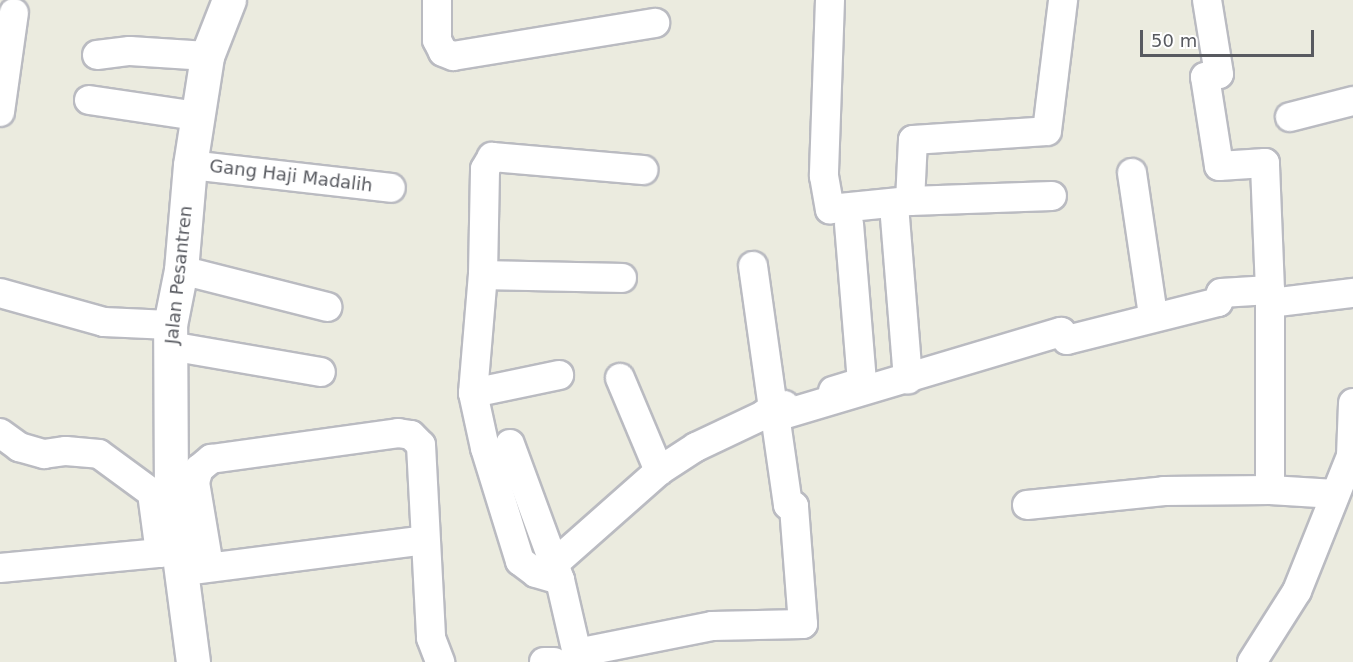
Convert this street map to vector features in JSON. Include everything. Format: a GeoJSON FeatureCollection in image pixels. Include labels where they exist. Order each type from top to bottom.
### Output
{"type":"FeatureCollection","features":[{"type":"Feature","properties":{"kind":"street","name":"Jalan Pesantren"},"geometry":{"type":"LineString","coordinates":[[193,662],[195,569],[161,494],[170,335],[181,270],[196,116],[207,56],[228,0]]}},
{"type":"Feature","properties":{"kind":"street"},"geometry":{"type":"LineString","coordinates":[[436,0],[437,40],[443,52],[453,56],[655,23]]}},
{"type":"Feature","properties":{"kind":"street"},"geometry":{"type":"LineString","coordinates":[[830,0],[825,198],[830,209],[1052,196]]}},
{"type":"Feature","properties":{"kind":"street"},"geometry":{"type":"LineString","coordinates":[[908,379],[902,203],[913,140],[1047,131],[1063,0]]}},
{"type":"Feature","properties":{"kind":"street"},"geometry":{"type":"LineString","coordinates":[[1206,0],[1219,74],[1205,77],[1219,166],[1264,163],[1271,296],[1269,490]]}},
{"type":"Feature","properties":{"kind":"street"},"geometry":{"type":"LineString","coordinates":[[0,112],[14,13]]}},
{"type":"Feature","properties":{"kind":"street"},"geometry":{"type":"LineString","coordinates":[[97,55],[130,51],[207,56]]}},
{"type":"Feature","properties":{"kind":"street"},"geometry":{"type":"LineString","coordinates":[[89,100],[196,116]]}},
{"type":"Feature","properties":{"kind":"street"},"geometry":{"type":"LineString","coordinates":[[1290,117],[1353,101]]}},
{"type":"Feature","properties":{"kind":"street"},"geometry":{"type":"LineString","coordinates":[[643,170],[492,158],[485,169],[483,275],[473,393],[484,448],[520,561],[536,573],[557,572],[658,471],[696,447],[770,413],[862,382],[849,225]]}},
{"type":"Feature","properties":{"kind":"street","name":"Gang Haji Madalih"},"geometry":{"type":"LineString","coordinates":[[190,165],[391,188]]}},
{"type":"Feature","properties":{"kind":"street"},"geometry":{"type":"LineString","coordinates":[[1132,173],[1153,315]]}},
{"type":"Feature","properties":{"kind":"street"},"geometry":{"type":"LineString","coordinates":[[544,662],[570,659],[712,626],[803,624],[794,506],[788,505],[776,422],[770,413],[753,266]]}},
{"type":"Feature","properties":{"kind":"street"},"geometry":{"type":"LineString","coordinates":[[181,270],[327,307]]}},
{"type":"Feature","properties":{"kind":"street"},"geometry":{"type":"LineString","coordinates":[[483,275],[622,278]]}},
{"type":"Feature","properties":{"kind":"street"},"geometry":{"type":"LineString","coordinates":[[0,293],[104,322],[170,335],[321,372]]}},
{"type":"Feature","properties":{"kind":"street"},"geometry":{"type":"LineString","coordinates":[[770,413],[908,379],[1061,332],[1067,340],[1153,315],[1218,302],[1221,293],[1271,296],[1353,293]]}},
{"type":"Feature","properties":{"kind":"street"},"geometry":{"type":"LineString","coordinates":[[473,393],[559,375]]}},
{"type":"Feature","properties":{"kind":"street"},"geometry":{"type":"LineString","coordinates":[[620,378],[658,471]]}},
{"type":"Feature","properties":{"kind":"street"},"geometry":{"type":"LineString","coordinates":[[1252,662],[1298,591],[1352,456],[1353,404]]}},
{"type":"Feature","properties":{"kind":"street"},"geometry":{"type":"LineString","coordinates":[[0,433],[19,447],[44,454],[66,451],[99,454],[161,494],[160,553],[0,568]]}},
{"type":"Feature","properties":{"kind":"street"},"geometry":{"type":"LineString","coordinates":[[425,540],[195,569],[195,482],[198,469],[211,459],[398,433],[417,438],[421,445],[431,638],[440,662]]}},
{"type":"Feature","properties":{"kind":"street"},"geometry":{"type":"LineString","coordinates":[[510,444],[557,572],[570,659]]}},
{"type":"Feature","properties":{"kind":"street"},"geometry":{"type":"LineString","coordinates":[[1027,506],[1164,491],[1269,490],[1335,494]]}}]}
